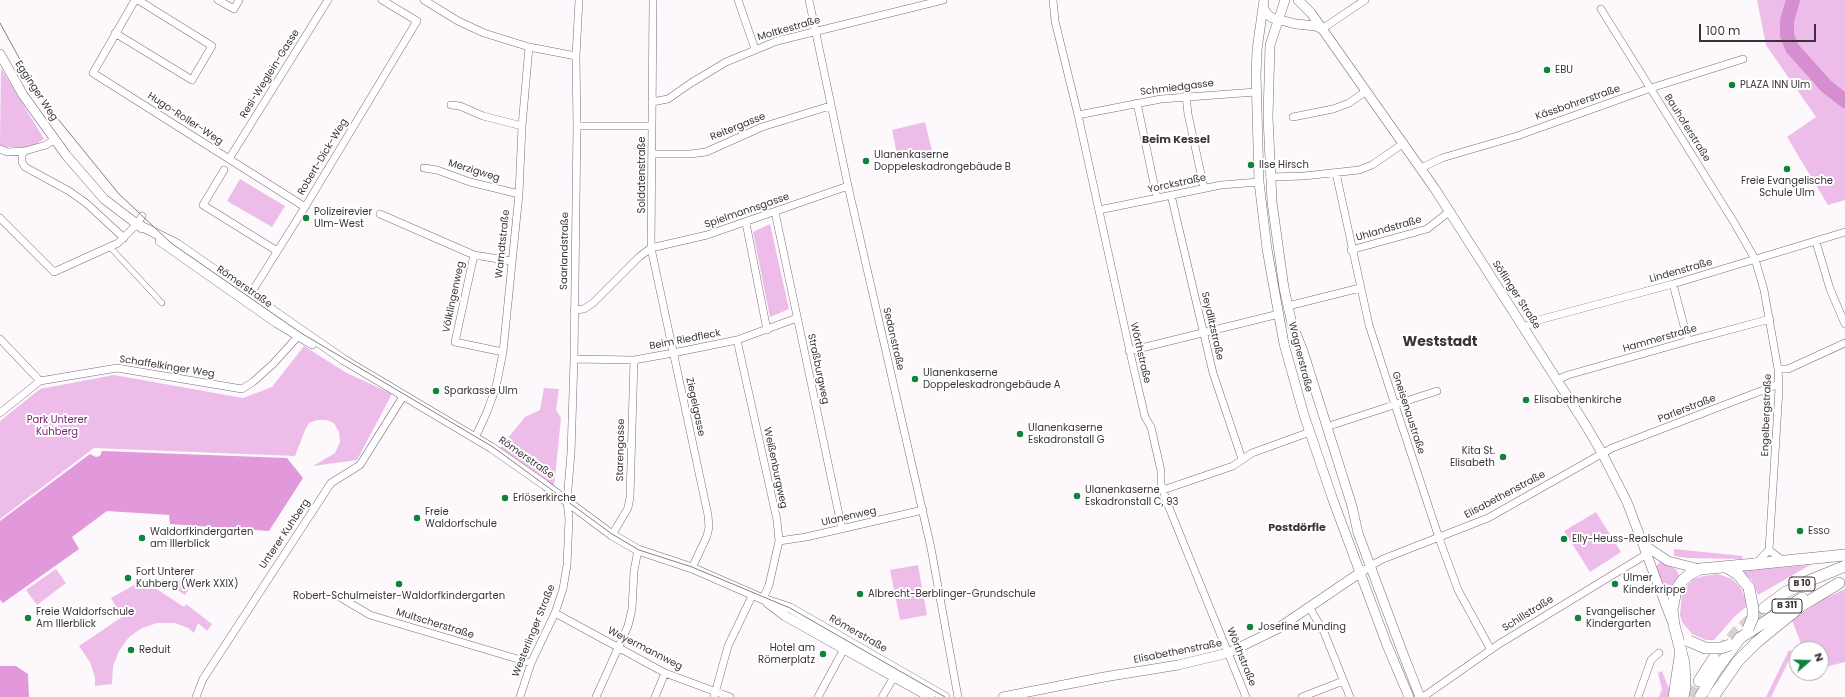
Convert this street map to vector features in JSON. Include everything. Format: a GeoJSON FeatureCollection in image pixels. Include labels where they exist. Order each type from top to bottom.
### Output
{"type":"FeatureCollection","features":[{"type":"Feature","properties":{"kind":"main road"},"geometry":{"type":"LineString","coordinates":[[1683,697],[1685,676],[1672,610],[1676,590],[1682,581],[1690,574],[1700,570],[1845,555]]}},
{"type":"Feature","properties":{"kind":"main road","name":"B 10"},"geometry":{"type":"LineString","coordinates":[[1764,608],[1786,592],[1845,566]]}},
{"type":"Feature","properties":{"kind":"main road"},"geometry":{"type":"LineString","coordinates":[[1674,625],[1689,641],[1705,648],[1720,648],[1730,645],[1740,638],[1748,629],[1753,617],[1749,588],[1738,574],[1726,567]]}},
{"type":"Feature","properties":{"kind":"main road","name":"B 10"},"geometry":{"type":"LineString","coordinates":[[1713,697],[1738,661],[1757,642],[1801,606],[1842,581]]}},
{"type":"Feature","properties":{"kind":"main road","name":"B 311"},"geometry":{"type":"LineString","coordinates":[[1700,697],[1717,669],[1740,638],[1782,609],[1804,597],[1842,581]]}},
{"type":"Feature","properties":{"kind":"main road"},"geometry":{"type":"LineString","coordinates":[[1674,697],[1681,650]]}},
{"type":"Feature","properties":{"kind":"main road"},"geometry":{"type":"LineString","coordinates":[[1698,682],[1714,658]]}},
{"type":"Feature","properties":{"kind":"street","name":"Hugo-Roller-Weg"},"geometry":{"type":"LineString","coordinates":[[135,0],[93,73],[304,207]]}},
{"type":"Feature","properties":{"kind":"street"},"geometry":{"type":"LineString","coordinates":[[115,33],[192,80],[212,46],[138,0]]}},
{"type":"Feature","properties":{"kind":"street"},"geometry":{"type":"LineString","coordinates":[[218,0],[234,9],[239,0]]}},
{"type":"Feature","properties":{"kind":"street","name":"Resi-Weglein-Gasse"},"geometry":{"type":"LineString","coordinates":[[229,159],[328,0]]}},
{"type":"Feature","properties":{"kind":"street","name":"Robert-Dick-Weg"},"geometry":{"type":"LineString","coordinates":[[247,298],[417,21],[382,0]]}},
{"type":"Feature","properties":{"kind":"street"},"geometry":{"type":"LineString","coordinates":[[424,0],[471,28],[529,47],[576,56]]}},
{"type":"Feature","properties":{"kind":"street","name":"Saarlandstraße"},"geometry":{"type":"LineString","coordinates":[[566,501],[572,453],[577,126],[576,56],[579,0]]}},
{"type":"Feature","properties":{"kind":"street","name":"Soldatenstraße"},"geometry":{"type":"LineString","coordinates":[[651,248],[653,0]]}},
{"type":"Feature","properties":{"kind":"street"},"geometry":{"type":"LineString","coordinates":[[738,0],[755,49]]}},
{"type":"Feature","properties":{"kind":"street","name":"Sedanstraße"},"geometry":{"type":"LineString","coordinates":[[809,0],[830,106],[923,510],[958,697]]}},
{"type":"Feature","properties":{"kind":"street","name":"Moltkestraße"},"geometry":{"type":"LineString","coordinates":[[652,102],[668,99],[726,62],[777,41],[943,0]]}},
{"type":"Feature","properties":{"kind":"street","name":"Wörthstraße"},"geometry":{"type":"LineString","coordinates":[[1053,0],[1055,21],[1078,115],[1129,351],[1145,417],[1151,427],[1161,471],[1163,490],[1246,697]]}},
{"type":"Feature","properties":{"kind":"street","name":"Wagnerstraße"},"geometry":{"type":"LineString","coordinates":[[1285,0],[1270,45],[1268,124],[1274,226],[1288,306],[1292,324],[1303,351],[1370,566],[1422,697]]}},
{"type":"Feature","properties":{"kind":"street","name":"Söflinger Straße"},"geometry":{"type":"LineString","coordinates":[[1298,0],[1322,29],[1365,92],[1404,143],[1450,211],[1602,453],[1627,502],[1674,625]]}},
{"type":"Feature","properties":{"kind":"street"},"geometry":{"type":"LineString","coordinates":[[1263,2],[1267,15],[1279,20],[1296,24],[1316,26],[1322,29],[1365,0]]}},
{"type":"Feature","properties":{"kind":"street","name":"Wagnerstraße"},"geometry":{"type":"LineString","coordinates":[[1263,2],[1257,50],[1256,92],[1259,182],[1264,227],[1287,357],[1310,432],[1360,573],[1409,697]]}},
{"type":"Feature","properties":{"kind":"street","name":"Bauhoferstraße"},"geometry":{"type":"LineString","coordinates":[[1601,9],[1735,224],[1755,259]]}},
{"type":"Feature","properties":{"kind":"street","name":"Warndtstraße"},"geometry":{"type":"LineString","coordinates":[[475,438],[496,387],[503,352],[511,261],[519,194],[522,126],[529,47]]}},
{"type":"Feature","properties":{"kind":"street","name":"Egginger Weg"},"geometry":{"type":"LineString","coordinates":[[0,54],[23,95],[55,140]]}},
{"type":"Feature","properties":{"kind":"street","name":"Kässbohrerstraße"},"geometry":{"type":"LineString","coordinates":[[1421,168],[1442,158],[1517,136],[1651,88],[1743,59]]}},
{"type":"Feature","properties":{"kind":"street","name":"Schmiedgasse"},"geometry":{"type":"LineString","coordinates":[[1078,115],[1137,103],[1186,96],[1256,92]]}},
{"type":"Feature","properties":{"kind":"street"},"geometry":{"type":"LineString","coordinates":[[1293,117],[1333,109],[1349,103],[1365,92]]}},
{"type":"Feature","properties":{"kind":"street"},"geometry":{"type":"LineString","coordinates":[[1186,96],[1188,114],[1204,188]]}},
{"type":"Feature","properties":{"kind":"street"},"geometry":{"type":"LineString","coordinates":[[1137,103],[1157,198]]}},
{"type":"Feature","properties":{"kind":"street"},"geometry":{"type":"LineString","coordinates":[[451,105],[460,106],[483,116],[522,126]]}},
{"type":"Feature","properties":{"kind":"street","name":"Reitergasse"},"geometry":{"type":"LineString","coordinates":[[652,154],[690,154],[706,152],[762,127],[830,106]]}},
{"type":"Feature","properties":{"kind":"street"},"geometry":{"type":"LineString","coordinates":[[577,126],[652,126]]}},
{"type":"Feature","properties":{"kind":"street"},"geometry":{"type":"LineString","coordinates":[[0,149],[7,152],[25,151],[46,145],[55,140]]}},
{"type":"Feature","properties":{"kind":"street","name":"Römerstraße"},"geometry":{"type":"LineString","coordinates":[[55,140],[104,199],[140,220],[157,235],[177,244],[247,298]]}},
{"type":"Feature","properties":{"kind":"street"},"geometry":{"type":"LineString","coordinates":[[1270,177],[1336,173],[1358,170],[1385,157],[1404,143]]}},
{"type":"Feature","properties":{"kind":"street"},"geometry":{"type":"LineString","coordinates":[[25,151],[22,155],[22,162],[25,168],[61,186],[86,203],[124,238]]}},
{"type":"Feature","properties":{"kind":"street","name":"Merzigweg"},"geometry":{"type":"LineString","coordinates":[[424,168],[436,170],[470,182],[519,194]]}},
{"type":"Feature","properties":{"kind":"street"},"geometry":{"type":"LineString","coordinates":[[224,170],[203,205],[277,251]]}},
{"type":"Feature","properties":{"kind":"street","name":"Gneisenaustraße"},"geometry":{"type":"LineString","coordinates":[[1336,173],[1351,250],[1369,325],[1439,538],[1458,590],[1491,650]]}},
{"type":"Feature","properties":{"kind":"street","name":"Yorckstraße"},"geometry":{"type":"LineString","coordinates":[[1099,210],[1204,188],[1234,183],[1259,182]]}},
{"type":"Feature","properties":{"kind":"street","name":"Spielmannsgasse"},"geometry":{"type":"LineString","coordinates":[[651,248],[707,235],[746,223],[848,186]]}},
{"type":"Feature","properties":{"kind":"street","name":"Seydlitzstraße"},"geometry":{"type":"LineString","coordinates":[[1171,195],[1213,372],[1242,459]]}},
{"type":"Feature","properties":{"kind":"street","name":"Uhlandstraße"},"geometry":{"type":"LineString","coordinates":[[1351,250],[1427,229],[1450,211]]}},
{"type":"Feature","properties":{"kind":"street","name":"Straßburgweg"},"geometry":{"type":"LineString","coordinates":[[774,212],[842,529]]}},
{"type":"Feature","properties":{"kind":"street","name":"Völklingenweg"},"geometry":{"type":"LineString","coordinates":[[380,214],[474,255],[511,261]]}},
{"type":"Feature","properties":{"kind":"street"},"geometry":{"type":"LineString","coordinates":[[0,218],[54,272],[118,243],[140,220]]}},
{"type":"Feature","properties":{"kind":"street","name":"Römerstraße"},"geometry":{"type":"LineString","coordinates":[[140,220],[169,248],[300,334],[475,438],[521,468],[612,535],[638,550],[692,568],[763,599],[790,608],[943,696]]}},
{"type":"Feature","properties":{"kind":"street"},"geometry":{"type":"LineString","coordinates":[[746,223],[767,330]]}},
{"type":"Feature","properties":{"kind":"street","name":"Lindenstraße"},"geometry":{"type":"LineString","coordinates":[[1524,328],[1535,321],[1673,284],[1845,232]]}},
{"type":"Feature","properties":{"kind":"street"},"geometry":{"type":"LineString","coordinates":[[1816,242],[1830,289],[1845,324]]}},
{"type":"Feature","properties":{"kind":"street"},"geometry":{"type":"LineString","coordinates":[[110,247],[162,303]]}},
{"type":"Feature","properties":{"kind":"street"},"geometry":{"type":"LineString","coordinates":[[574,310],[584,309],[593,304],[639,257],[651,248]]}},
{"type":"Feature","properties":{"kind":"street","name":"Ziegelgasse"},"geometry":{"type":"LineString","coordinates":[[651,248],[708,515],[709,527],[707,536],[692,568]]}},
{"type":"Feature","properties":{"kind":"street","name":"Völklingenweg"},"geometry":{"type":"LineString","coordinates":[[474,255],[455,342],[503,352]]}},
{"type":"Feature","properties":{"kind":"street","name":"Engelbergstraße"},"geometry":{"type":"LineString","coordinates":[[1755,259],[1770,319],[1779,384],[1769,550]]}},
{"type":"Feature","properties":{"kind":"street"},"geometry":{"type":"LineString","coordinates":[[1673,284],[1688,341]]}},
{"type":"Feature","properties":{"kind":"street"},"geometry":{"type":"LineString","coordinates":[[1288,306],[1360,288]]}},
{"type":"Feature","properties":{"kind":"street"},"geometry":{"type":"LineString","coordinates":[[1129,351],[1279,314]]}},
{"type":"Feature","properties":{"kind":"street","name":"Beim Riedfleck"},"geometry":{"type":"LineString","coordinates":[[574,359],[634,360],[673,353],[737,340],[797,318]]}},
{"type":"Feature","properties":{"kind":"street","name":"Hammerstraße"},"geometry":{"type":"LineString","coordinates":[[1557,380],[1568,375],[1770,319]]}},
{"type":"Feature","properties":{"kind":"street","name":"Schaffelkinger Weg"},"geometry":{"type":"LineString","coordinates":[[40,381],[117,368],[242,388],[253,382],[273,364],[300,334]]}},
{"type":"Feature","properties":{"kind":"street"},"geometry":{"type":"LineString","coordinates":[[0,339],[40,381],[0,413]]}},
{"type":"Feature","properties":{"kind":"street","name":"Weißenburgweg"},"geometry":{"type":"LineString","coordinates":[[737,340],[777,520],[779,541],[769,585],[763,599]]}},
{"type":"Feature","properties":{"kind":"street"},"geometry":{"type":"LineString","coordinates":[[1778,369],[1788,369],[1845,344]]}},
{"type":"Feature","properties":{"kind":"street","name":"Starengasse"},"geometry":{"type":"LineString","coordinates":[[612,535],[628,508],[630,497],[634,360]]}},
{"type":"Feature","properties":{"kind":"street","name":"Parlerstraße"},"geometry":{"type":"LineString","coordinates":[[1602,453],[1779,384]]}},
{"type":"Feature","properties":{"kind":"street"},"geometry":{"type":"LineString","coordinates":[[1163,490],[1233,466],[1242,459],[1262,449],[1437,391]]}},
{"type":"Feature","properties":{"kind":"street","name":"Unterer Kuhberg"},"geometry":{"type":"LineString","coordinates":[[196,697],[203,679],[331,483],[360,465],[404,395]]}},
{"type":"Feature","properties":{"kind":"street","name":"Elisabethenstraße"},"geometry":{"type":"LineString","coordinates":[[1003,697],[1104,677],[1178,665],[1228,654],[1277,629],[1370,566],[1383,559],[1488,518],[1602,453]]}},
{"type":"Feature","properties":{"kind":"street","name":"Westerlinger Straße"},"geometry":{"type":"LineString","coordinates":[[520,697],[531,663],[555,613],[563,589],[567,565],[569,519],[566,501]]}},
{"type":"Feature","properties":{"kind":"street","name":"Ulanenweg"},"geometry":{"type":"LineString","coordinates":[[779,541],[806,538],[923,510]]}},
{"type":"Feature","properties":{"kind":"street"},"geometry":{"type":"LineString","coordinates":[[1646,549],[1668,561],[1700,570]]}},
{"type":"Feature","properties":{"kind":"street","name":"Schillstraße"},"geometry":{"type":"LineString","coordinates":[[1422,697],[1499,644],[1646,549]]}},
{"type":"Feature","properties":{"kind":"street"},"geometry":{"type":"LineString","coordinates":[[596,697],[628,626],[632,609],[634,571],[638,550]]}},
{"type":"Feature","properties":{"kind":"street"},"geometry":{"type":"LineString","coordinates":[[1755,564],[1769,550],[1782,561]]}},
{"type":"Feature","properties":{"kind":"street"},"geometry":{"type":"LineString","coordinates":[[715,695],[728,646],[753,594]]}},
{"type":"Feature","properties":{"kind":"street","name":"Multscherstraße"},"geometry":{"type":"LineString","coordinates":[[338,596],[370,615],[531,663]]}},
{"type":"Feature","properties":{"kind":"street","name":"Römerstraße"},"geometry":{"type":"LineString","coordinates":[[763,599],[785,616],[930,697]]}},
{"type":"Feature","properties":{"kind":"street"},"geometry":{"type":"LineString","coordinates":[[1309,607],[1324,632],[1350,697]]}},
{"type":"Feature","properties":{"kind":"street","name":"Weyermannweg"},"geometry":{"type":"LineString","coordinates":[[555,613],[665,673],[715,695],[730,697]]}},
{"type":"Feature","properties":{"kind":"street"},"geometry":{"type":"LineString","coordinates":[[818,697],[844,649]]}},
{"type":"Feature","properties":{"kind":"street"},"geometry":{"type":"LineString","coordinates":[[1638,697],[1650,660],[1659,653]]}},
{"type":"Feature","properties":{"kind":"street"},"geometry":{"type":"LineString","coordinates":[[655,697],[665,673]]}},
{"type":"Feature","properties":{"kind":"street"},"geometry":{"type":"LineString","coordinates":[[882,697],[894,677]]}},
{"type":"Feature","properties":{"kind":"street"},"geometry":{"type":"LineString","coordinates":[[1302,697],[1343,681]]}},
{"type":"Feature","properties":{"kind":"green space"},"geometry":{"type":"Polygon","coordinates":[[[1757,0],[1845,0],[1845,200],[1828,205],[1787,137],[1816,117],[1766,45],[1757,0]]]}},
{"type":"Feature","properties":{"kind":"green space"},"geometry":{"type":"Polygon","coordinates":[[[1,68],[44,139],[36,144],[25,147],[6,147],[0,145],[1,68]]]}},
{"type":"Feature","properties":{"kind":"green space"},"geometry":{"type":"Polygon","coordinates":[[[925,122],[932,151],[898,159],[892,130],[925,122]]]}},
{"type":"Feature","properties":{"kind":"green space"},"geometry":{"type":"Polygon","coordinates":[[[240,179],[285,206],[272,227],[227,201],[240,179]]]}},
{"type":"Feature","properties":{"kind":"green space"},"geometry":{"type":"Polygon","coordinates":[[[770,224],[789,309],[770,317],[753,232],[770,224]]]}},
{"type":"Feature","properties":{"kind":"green space","name":"Park Unterer Kuhberg"},"geometry":{"type":"Polygon","coordinates":[[[304,346],[345,372],[392,394],[357,460],[313,466],[335,453],[340,442],[339,432],[334,423],[326,420],[317,420],[309,423],[295,456],[94,448],[0,519],[0,421],[40,389],[114,375],[243,398],[272,387],[304,346]]]}},
{"type":"Feature","properties":{"kind":"green space"},"geometry":{"type":"Polygon","coordinates":[[[544,388],[559,389],[556,410],[561,418],[554,487],[499,449],[525,417],[540,410],[544,388]]]}},
{"type":"Feature","properties":{"kind":"green space"},"geometry":{"type":"Polygon","coordinates":[[[1596,512],[1621,552],[1590,572],[1564,531],[1596,512]]]}},
{"type":"Feature","properties":{"kind":"green space"},"geometry":{"type":"Polygon","coordinates":[[[1674,549],[1743,556],[1742,559],[1688,558],[1674,556],[1674,549]]]}},
{"type":"Feature","properties":{"kind":"green space"},"geometry":{"type":"Polygon","coordinates":[[[1660,562],[1676,569],[1679,576],[1673,583],[1669,596],[1667,596],[1655,567],[1660,562]]]}},
{"type":"Feature","properties":{"kind":"green space"},"geometry":{"type":"Polygon","coordinates":[[[918,565],[927,615],[900,620],[890,570],[918,565]]]}},
{"type":"Feature","properties":{"kind":"green space"},"geometry":{"type":"Polygon","coordinates":[[[1810,565],[1758,595],[1752,580],[1741,571],[1810,565]]]}},
{"type":"Feature","properties":{"kind":"green space"},"geometry":{"type":"Polygon","coordinates":[[[56,569],[66,583],[37,605],[26,590],[56,569]]]}},
{"type":"Feature","properties":{"kind":"green space"},"geometry":{"type":"Polygon","coordinates":[[[1718,574],[1732,579],[1740,587],[1745,597],[1746,607],[1735,616],[1714,640],[1706,640],[1692,634],[1682,622],[1680,615],[1682,594],[1694,579],[1718,574]]]}},
{"type":"Feature","properties":{"kind":"green space"},"geometry":{"type":"Polygon","coordinates":[[[182,577],[192,584],[185,595],[174,588],[182,577]]]}},
{"type":"Feature","properties":{"kind":"green space"},"geometry":{"type":"Polygon","coordinates":[[[143,580],[184,607],[186,604],[212,624],[207,631],[198,623],[194,633],[188,628],[175,623],[157,623],[142,628],[129,637],[119,651],[113,666],[112,684],[95,686],[95,677],[90,662],[79,646],[122,617],[111,598],[143,580]]]}},
{"type":"Feature","properties":{"kind":"green space"},"geometry":{"type":"Polygon","coordinates":[[[1845,589],[1845,662],[1829,666],[1829,641],[1800,641],[1792,620],[1824,599],[1845,589]]]}},
{"type":"Feature","properties":{"kind":"green space"},"geometry":{"type":"Polygon","coordinates":[[[1789,650],[1789,660],[1771,697],[1766,697],[1789,650]]]}},
{"type":"Feature","properties":{"kind":"green space"},"geometry":{"type":"Polygon","coordinates":[[[1662,671],[1670,691],[1668,697],[1659,697],[1662,689],[1658,673],[1662,671]]]}},
{"type":"Feature","properties":{"kind":"shaded area"},"geometry":{"type":"Polygon","coordinates":[[[102,451],[287,458],[303,478],[269,531],[170,524],[169,515],[107,511],[72,537],[79,549],[3,603],[0,600],[0,521],[90,454],[96,457],[100,456],[102,451]]]}},
{"type":"Feature","properties":{"kind":"shaded area"},"geometry":{"type":"Polygon","coordinates":[[[0,666],[16,666],[28,674],[29,697],[0,697],[0,666]]]}},
{"type":"Feature","properties":{"kind":"waterway"},"geometry":{"type":"LineString","coordinates":[[1793,0],[1787,21],[1787,35],[1792,48],[1826,86],[1845,101]]}},
{"type":"Feature","properties":{"kind":"tunnel"},"geometry":{"type":"LineString","coordinates":[[1720,651],[1736,632],[1764,608]]}},
{"type":"Feature","properties":{"kind":"tunnel"},"geometry":{"type":"LineString","coordinates":[[1691,697],[1699,681]]}},
{"type":"Feature","properties":{"kind":"tram line"},"geometry":{"type":"LineString","coordinates":[[0,23],[35,87],[49,108],[119,194],[171,243],[301,333],[493,447],[612,534],[639,550],[692,567],[790,608],[945,697]]}},
{"type":"Feature","properties":{"kind":"place","name":"EBU"},"geometry":{"type":"Point","coordinates":[1547,70]}},
{"type":"Feature","properties":{"kind":"place","name":"PLAZA INN Ulm"},"geometry":{"type":"Point","coordinates":[1732,85]}},
{"type":"Feature","properties":{"kind":"place","name":"Ulanenkaserne Doppeleskadrongebäude B"},"geometry":{"type":"Point","coordinates":[866,161]}},
{"type":"Feature","properties":{"kind":"place","name":"Ilse Hirsch"},"geometry":{"type":"Point","coordinates":[1251,165]}},
{"type":"Feature","properties":{"kind":"place","name":"Freie Evangelische Schule Ulm"},"geometry":{"type":"Point","coordinates":[1787,169]}},
{"type":"Feature","properties":{"kind":"place","name":"Polizeirevier Ulm-West"},"geometry":{"type":"Point","coordinates":[306,218]}},
{"type":"Feature","properties":{"kind":"place","name":"Ulanenkaserne Doppeleskadrongebäude A"},"geometry":{"type":"Point","coordinates":[915,379]}},
{"type":"Feature","properties":{"kind":"place","name":"Sparkasse Ulm"},"geometry":{"type":"Point","coordinates":[436,391]}},
{"type":"Feature","properties":{"kind":"place","name":"Elisabethenkirche"},"geometry":{"type":"Point","coordinates":[1526,400]}},
{"type":"Feature","properties":{"kind":"place","name":"Ulanenkaserne Eskadronstall G"},"geometry":{"type":"Point","coordinates":[1020,434]}},
{"type":"Feature","properties":{"kind":"place","name":"Kita St. Elisabeth"},"geometry":{"type":"Point","coordinates":[1503,457]}},
{"type":"Feature","properties":{"kind":"place","name":"Ulanenkaserne Eskadronstall C, 93"},"geometry":{"type":"Point","coordinates":[1077,496]}},
{"type":"Feature","properties":{"kind":"place","name":"Erlöserkirche"},"geometry":{"type":"Point","coordinates":[505,498]}},
{"type":"Feature","properties":{"kind":"place","name":"Freie Waldorfschule"},"geometry":{"type":"Point","coordinates":[417,518]}},
{"type":"Feature","properties":{"kind":"place","name":"Esso"},"geometry":{"type":"Point","coordinates":[1800,531]}},
{"type":"Feature","properties":{"kind":"place","name":"Waldorfkindergarten am Illerblick"},"geometry":{"type":"Point","coordinates":[142,538]}},
{"type":"Feature","properties":{"kind":"place","name":"Elly-Heuss-Realschule"},"geometry":{"type":"Point","coordinates":[1564,539]}},
{"type":"Feature","properties":{"kind":"place","name":"Fort Unterer Kuhberg (Werk XXIX)"},"geometry":{"type":"Point","coordinates":[128,578]}},
{"type":"Feature","properties":{"kind":"place","name":"Robert-Schulmeister-Waldorfkindergarten"},"geometry":{"type":"Point","coordinates":[399,584]}},
{"type":"Feature","properties":{"kind":"place","name":"Ulmer Kinderkrippe"},"geometry":{"type":"Point","coordinates":[1615,584]}},
{"type":"Feature","properties":{"kind":"place","name":"Albrecht-Berblinger-Grundschule"},"geometry":{"type":"Point","coordinates":[860,594]}},
{"type":"Feature","properties":{"kind":"place","name":"Freie Waldorfschule Am Illerblick"},"geometry":{"type":"Point","coordinates":[28,618]}},
{"type":"Feature","properties":{"kind":"place","name":"Evangelischer Kindergarten"},"geometry":{"type":"Point","coordinates":[1578,618]}},
{"type":"Feature","properties":{"kind":"place","name":"Josefine Munding"},"geometry":{"type":"Point","coordinates":[1250,627]}},
{"type":"Feature","properties":{"kind":"place","name":"Reduit"},"geometry":{"type":"Point","coordinates":[131,650]}},
{"type":"Feature","properties":{"kind":"place","name":"Hotel am Römerplatz"},"geometry":{"type":"Point","coordinates":[823,654]}},
{"type":"Feature","properties":{"kind":"district","name":"Beim Kessel"},"geometry":{"type":"Point","coordinates":[1176,140]}},
{"type":"Feature","properties":{"kind":"district","name":"Weststadt"},"geometry":{"type":"Point","coordinates":[1440,342]}},
{"type":"Feature","properties":{"kind":"district","name":"Postdörfle"},"geometry":{"type":"Point","coordinates":[1297,528]}}]}
